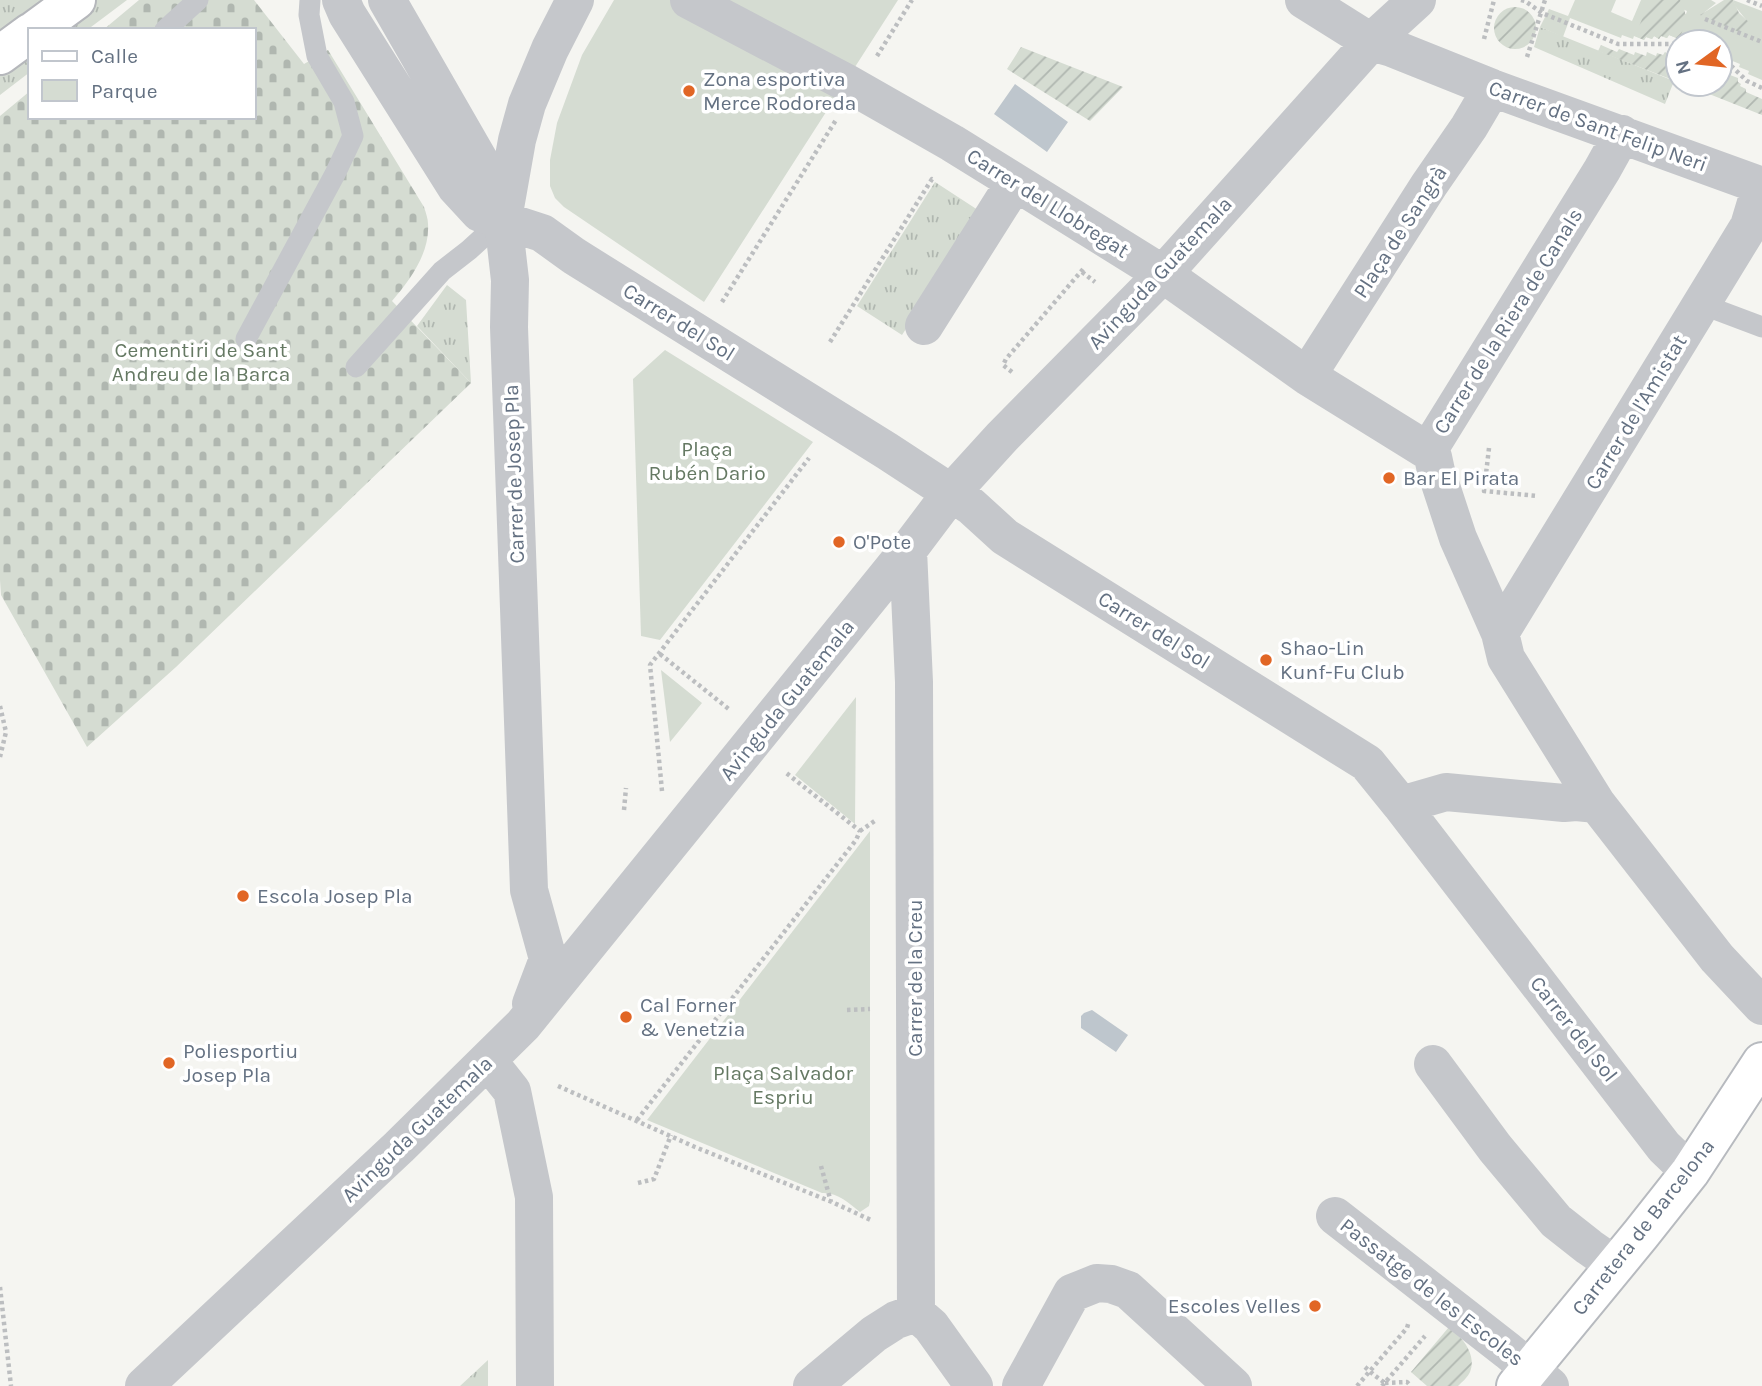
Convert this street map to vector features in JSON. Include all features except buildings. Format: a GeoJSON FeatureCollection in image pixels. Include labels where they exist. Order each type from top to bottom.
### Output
{"type":"FeatureCollection","features":[{"type":"Feature","properties":{"kind":"main road"},"geometry":{"type":"LineString","coordinates":[[38,28],[76,0]]}},
{"type":"Feature","properties":{"kind":"main road"},"geometry":{"type":"LineString","coordinates":[[0,55],[28,34]]}},
{"type":"Feature","properties":{"kind":"main road","name":"Carretera de Barcelona"},"geometry":{"type":"LineString","coordinates":[[1532,1380],[1615,1265],[1690,1172],[1762,1062]]}},
{"type":"Feature","properties":{"kind":"street","name":"Carrer del Sol"},"geometry":{"type":"LineString","coordinates":[[341,0],[346,14],[456,187],[480,213],[542,233],[574,256],[971,506],[1005,537],[1367,763],[1664,1147],[1690,1172]]}},
{"type":"Feature","properties":{"kind":"street"},"geometry":{"type":"LineString","coordinates":[[387,0],[494,186],[503,219]]}},
{"type":"Feature","properties":{"kind":"street","name":"Carrer de Josep Pla"},"geometry":{"type":"LineString","coordinates":[[562,959],[529,890],[510,280],[503,219],[517,140],[527,104],[550,49],[575,0]]}},
{"type":"Feature","properties":{"kind":"street","name":"Carrer del Llobregat"},"geometry":{"type":"LineString","coordinates":[[689,0],[952,143],[1163,274],[1307,376],[1428,450]]}},
{"type":"Feature","properties":{"kind":"street","name":"Carrer de Sant Felip Neri"},"geometry":{"type":"LineString","coordinates":[[1304,0],[1371,42],[1762,186]]}},
{"type":"Feature","properties":{"kind":"street"},"geometry":{"type":"LineString","coordinates":[[1414,3],[1434,66]]}},
{"type":"Feature","properties":{"kind":"street","name":"Avinguda Guatemala"},"geometry":{"type":"LineString","coordinates":[[144,1386],[400,1147],[523,1026],[562,959],[908,550],[951,493],[1163,274],[1371,42],[1414,3]]}},
{"type":"Feature","properties":{"kind":"street","name":"Plaça de Sangrà"},"geometry":{"type":"LineString","coordinates":[[1307,376],[1492,88]]}},
{"type":"Feature","properties":{"kind":"street","name":"Carrer de la Riera de Canals"},"geometry":{"type":"LineString","coordinates":[[1622,134],[1428,450],[1433,457],[1458,538],[1500,633],[1506,658],[1597,804],[1717,958],[1762,1006]]}},
{"type":"Feature","properties":{"kind":"street"},"geometry":{"type":"LineString","coordinates":[[924,326],[1016,183]]}},
{"type":"Feature","properties":{"kind":"street","name":"Carrer de l'Amistat"},"geometry":{"type":"LineString","coordinates":[[1500,633],[1749,226],[1762,186]]}},
{"type":"Feature","properties":{"kind":"street","name":"Carrer de la Creu"},"geometry":{"type":"LineString","coordinates":[[908,550],[914,682],[916,1313]]}},
{"type":"Feature","properties":{"kind":"street"},"geometry":{"type":"LineString","coordinates":[[1401,805],[1446,792],[1597,804]]}},
{"type":"Feature","properties":{"kind":"street"},"geometry":{"type":"LineString","coordinates":[[488,1061],[512,1091],[534,1197],[535,1386]]}},
{"type":"Feature","properties":{"kind":"street"},"geometry":{"type":"LineString","coordinates":[[1433,1064],[1495,1148],[1556,1220],[1615,1265]]}},
{"type":"Feature","properties":{"kind":"street","name":"Passatge de les Escoles"},"geometry":{"type":"LineString","coordinates":[[1335,1216],[1532,1380]]}},
{"type":"Feature","properties":{"kind":"street"},"geometry":{"type":"LineString","coordinates":[[1021,1386],[1072,1293],[1097,1283],[1111,1284],[1128,1290],[1233,1386]]}},
{"type":"Feature","properties":{"kind":"street"},"geometry":{"type":"LineString","coordinates":[[811,1386],[874,1334],[896,1320],[916,1313],[931,1326],[974,1386]]}},
{"type":"Feature","properties":{"kind":"lane"},"geometry":{"type":"LineString","coordinates":[[167,28],[198,0]]}},
{"type":"Feature","properties":{"kind":"lane"},"geometry":{"type":"LineString","coordinates":[[246,340],[353,136],[344,102],[317,55],[309,15],[310,0]]}},
{"type":"Feature","properties":{"kind":"lane"},"geometry":{"type":"LineString","coordinates":[[356,367],[442,271],[503,219]]}},
{"type":"Feature","properties":{"kind":"lane"},"geometry":{"type":"LineString","coordinates":[[1701,304],[1762,327]]}},
{"type":"Feature","properties":{"kind":"path"},"geometry":{"type":"LineString","coordinates":[[719,306],[912,0]]}},
{"type":"Feature","properties":{"kind":"path"},"geometry":{"type":"LineString","coordinates":[[1484,39],[1494,0]]}},
{"type":"Feature","properties":{"kind":"path"},"geometry":{"type":"LineString","coordinates":[[1524,0],[1542,13],[1618,44],[1664,44]]}},
{"type":"Feature","properties":{"kind":"path"},"geometry":{"type":"LineString","coordinates":[[1527,57],[1545,0]]}},
{"type":"Feature","properties":{"kind":"path"},"geometry":{"type":"LineString","coordinates":[[1747,0],[1762,6]]}},
{"type":"Feature","properties":{"kind":"path"},"geometry":{"type":"LineString","coordinates":[[1704,19],[1762,42]]}},
{"type":"Feature","properties":{"kind":"path"},"geometry":{"type":"LineString","coordinates":[[1734,70],[1747,81],[1762,88]]}},
{"type":"Feature","properties":{"kind":"path"},"geometry":{"type":"LineString","coordinates":[[830,342],[932,179],[943,185]]}},
{"type":"Feature","properties":{"kind":"path"},"geometry":{"type":"LineString","coordinates":[[1013,373],[1003,365],[1006,359],[1108,240]]}},
{"type":"Feature","properties":{"kind":"path"},"geometry":{"type":"LineString","coordinates":[[1081,272],[1095,282]]}},
{"type":"Feature","properties":{"kind":"path"},"geometry":{"type":"LineString","coordinates":[[1489,448],[1484,491],[1541,497]]}},
{"type":"Feature","properties":{"kind":"path"},"geometry":{"type":"LineString","coordinates":[[663,798],[650,665],[809,458]]}},
{"type":"Feature","properties":{"kind":"path"},"geometry":{"type":"LineString","coordinates":[[660,654],[732,711]]}},
{"type":"Feature","properties":{"kind":"path"},"geometry":{"type":"LineString","coordinates":[[0,706],[6,732],[0,757]]}},
{"type":"Feature","properties":{"kind":"path"},"geometry":{"type":"LineString","coordinates":[[785,772],[860,831]]}},
{"type":"Feature","properties":{"kind":"path"},"geometry":{"type":"LineString","coordinates":[[624,810],[626,788]]}},
{"type":"Feature","properties":{"kind":"path"},"geometry":{"type":"LineString","coordinates":[[636,1121],[848,850],[860,831],[876,820]]}},
{"type":"Feature","properties":{"kind":"path"},"geometry":{"type":"LineString","coordinates":[[847,1010],[870,1009]]}},
{"type":"Feature","properties":{"kind":"path"},"geometry":{"type":"LineString","coordinates":[[558,1086],[873,1221]]}},
{"type":"Feature","properties":{"kind":"path"},"geometry":{"type":"LineString","coordinates":[[638,1183],[654,1179],[671,1135]]}},
{"type":"Feature","properties":{"kind":"path"},"geometry":{"type":"LineString","coordinates":[[821,1166],[832,1202]]}},
{"type":"Feature","properties":{"kind":"path"},"geometry":{"type":"LineString","coordinates":[[0,1287],[11,1386]]}},
{"type":"Feature","properties":{"kind":"path"},"geometry":{"type":"LineString","coordinates":[[1357,1386],[1367,1369],[1407,1328],[1409,1318]]}},
{"type":"Feature","properties":{"kind":"path"},"geometry":{"type":"LineString","coordinates":[[1384,1385],[1433,1327]]}},
{"type":"Feature","properties":{"kind":"path"},"geometry":{"type":"LineString","coordinates":[[1367,1369],[1384,1385]]}},
{"type":"Feature","properties":{"kind":"path"},"geometry":{"type":"LineString","coordinates":[[1384,1385],[1407,1382],[1411,1386]]}},
{"type":"Feature","properties":{"kind":"green space"},"geometry":{"type":"Polygon","coordinates":[[[0,0],[127,0],[90,28],[28,28],[28,74],[0,95],[0,0]]]}},
{"type":"Feature","properties":{"kind":"green space","name":"Cementiri de Sant Andreu de la Barca"},"geometry":{"type":"Polygon","coordinates":[[[139,0],[254,0],[304,64],[328,50],[427,216],[428,235],[422,256],[412,275],[392,301],[471,383],[176,667],[87,747],[1,595],[0,116],[28,93],[28,119],[256,119],[256,28],[105,28],[139,0]]]}},
{"type":"Feature","properties":{"kind":"green space"},"geometry":{"type":"Polygon","coordinates":[[[614,0],[898,0],[704,302],[564,207],[555,198],[550,186],[550,160],[557,123],[582,55],[614,0]]]}},
{"type":"Feature","properties":{"kind":"green space"},"geometry":{"type":"Polygon","coordinates":[[[1575,0],[1616,0],[1611,12],[1632,21],[1641,0],[1654,0],[1686,14],[1687,11],[1673,5],[1673,0],[1711,0],[1716,3],[1701,15],[1747,21],[1733,0],[1762,11],[1762,80],[1748,74],[1749,71],[1734,62],[1734,28],[1664,28],[1664,37],[1646,37],[1644,40],[1634,36],[1633,39],[1622,35],[1621,38],[1570,18],[1563,37],[1540,27],[1549,9],[1568,16],[1575,0]]]}},
{"type":"Feature","properties":{"kind":"green space"},"geometry":{"type":"Polygon","coordinates":[[[1650,0],[1680,0],[1684,10],[1683,28],[1664,28],[1664,37],[1659,39],[1654,36],[1644,40],[1635,36],[1650,0]]]}},
{"type":"Feature","properties":{"kind":"green space"},"geometry":{"type":"Polygon","coordinates":[[[1724,0],[1733,0],[1739,13],[1751,24],[1748,31],[1739,32],[1700,15],[1724,0]]]}},
{"type":"Feature","properties":{"kind":"green space"},"geometry":{"type":"Polygon","coordinates":[[[1515,7],[1530,13],[1536,28],[1530,43],[1515,49],[1500,43],[1494,28],[1500,13],[1515,7]]]}},
{"type":"Feature","properties":{"kind":"green space"},"geometry":{"type":"Polygon","coordinates":[[[1540,27],[1664,77],[1664,98],[1667,98],[1665,104],[1534,47],[1540,27]]]}},
{"type":"Feature","properties":{"kind":"green space"},"geometry":{"type":"Polygon","coordinates":[[[1601,45],[1634,55],[1635,52],[1646,56],[1647,52],[1656,56],[1657,53],[1664,54],[1664,77],[1598,51],[1601,45]]]}},
{"type":"Feature","properties":{"kind":"green space"},"geometry":{"type":"Polygon","coordinates":[[[1021,47],[1123,87],[1090,121],[1007,69],[1021,47]]]}},
{"type":"Feature","properties":{"kind":"green space"},"geometry":{"type":"Polygon","coordinates":[[[1734,76],[1738,78],[1740,86],[1746,89],[1746,92],[1762,99],[1762,115],[1719,98],[1734,98],[1734,76]]]}},
{"type":"Feature","properties":{"kind":"green space"},"geometry":{"type":"Polygon","coordinates":[[[935,182],[981,212],[902,335],[857,306],[935,182]]]}},
{"type":"Feature","properties":{"kind":"green space"},"geometry":{"type":"Polygon","coordinates":[[[447,285],[466,300],[471,383],[417,326],[447,285]]]}},
{"type":"Feature","properties":{"kind":"green space","name":"Plaça Rubén Dario"},"geometry":{"type":"Polygon","coordinates":[[[665,350],[813,442],[660,640],[641,636],[633,379],[665,350]]]}},
{"type":"Feature","properties":{"kind":"green space"},"geometry":{"type":"Polygon","coordinates":[[[661,670],[702,703],[670,742],[661,670]]]}},
{"type":"Feature","properties":{"kind":"green space"},"geometry":{"type":"Polygon","coordinates":[[[856,697],[855,824],[795,775],[856,697]]]}},
{"type":"Feature","properties":{"kind":"green space","name":"Plaça Salvador Espriu"},"geometry":{"type":"Polygon","coordinates":[[[870,831],[870,1201],[869,1206],[860,1212],[838,1196],[822,1193],[647,1120],[870,831]]]}},
{"type":"Feature","properties":{"kind":"green space"},"geometry":{"type":"Polygon","coordinates":[[[1449,1327],[1470,1352],[1470,1372],[1458,1386],[1427,1386],[1411,1372],[1449,1327]]]}},
{"type":"Feature","properties":{"kind":"green space"},"geometry":{"type":"Polygon","coordinates":[[[488,1360],[488,1386],[460,1386],[488,1360]]]}},
{"type":"Feature","properties":{"kind":"shaded area"},"geometry":{"type":"Polygon","coordinates":[[[1015,84],[1068,122],[1047,152],[994,114],[1015,84]]]}},
{"type":"Feature","properties":{"kind":"shaded area"},"geometry":{"type":"Polygon","coordinates":[[[1092,1010],[1128,1035],[1116,1052],[1081,1028],[1081,1016],[1092,1010]]]}},
{"type":"Feature","properties":{"kind":"place","name":"Zona esportiva Merce Rodoreda"},"geometry":{"type":"Point","coordinates":[689,91]}},
{"type":"Feature","properties":{"kind":"place","name":"Bar El Pirata"},"geometry":{"type":"Point","coordinates":[1389,478]}},
{"type":"Feature","properties":{"kind":"place","name":"O'Pote"},"geometry":{"type":"Point","coordinates":[839,542]}},
{"type":"Feature","properties":{"kind":"place","name":"Shao-Lin Kunf-Fu Club"},"geometry":{"type":"Point","coordinates":[1266,660]}},
{"type":"Feature","properties":{"kind":"place","name":"Escola Josep Pla"},"geometry":{"type":"Point","coordinates":[243,896]}},
{"type":"Feature","properties":{"kind":"place","name":"Cal Forner & Venetzia"},"geometry":{"type":"Point","coordinates":[626,1017]}},
{"type":"Feature","properties":{"kind":"place","name":"Poliesportiu Josep Pla"},"geometry":{"type":"Point","coordinates":[169,1063]}},
{"type":"Feature","properties":{"kind":"place","name":"Escoles Velles"},"geometry":{"type":"Point","coordinates":[1315,1306]}}]}
